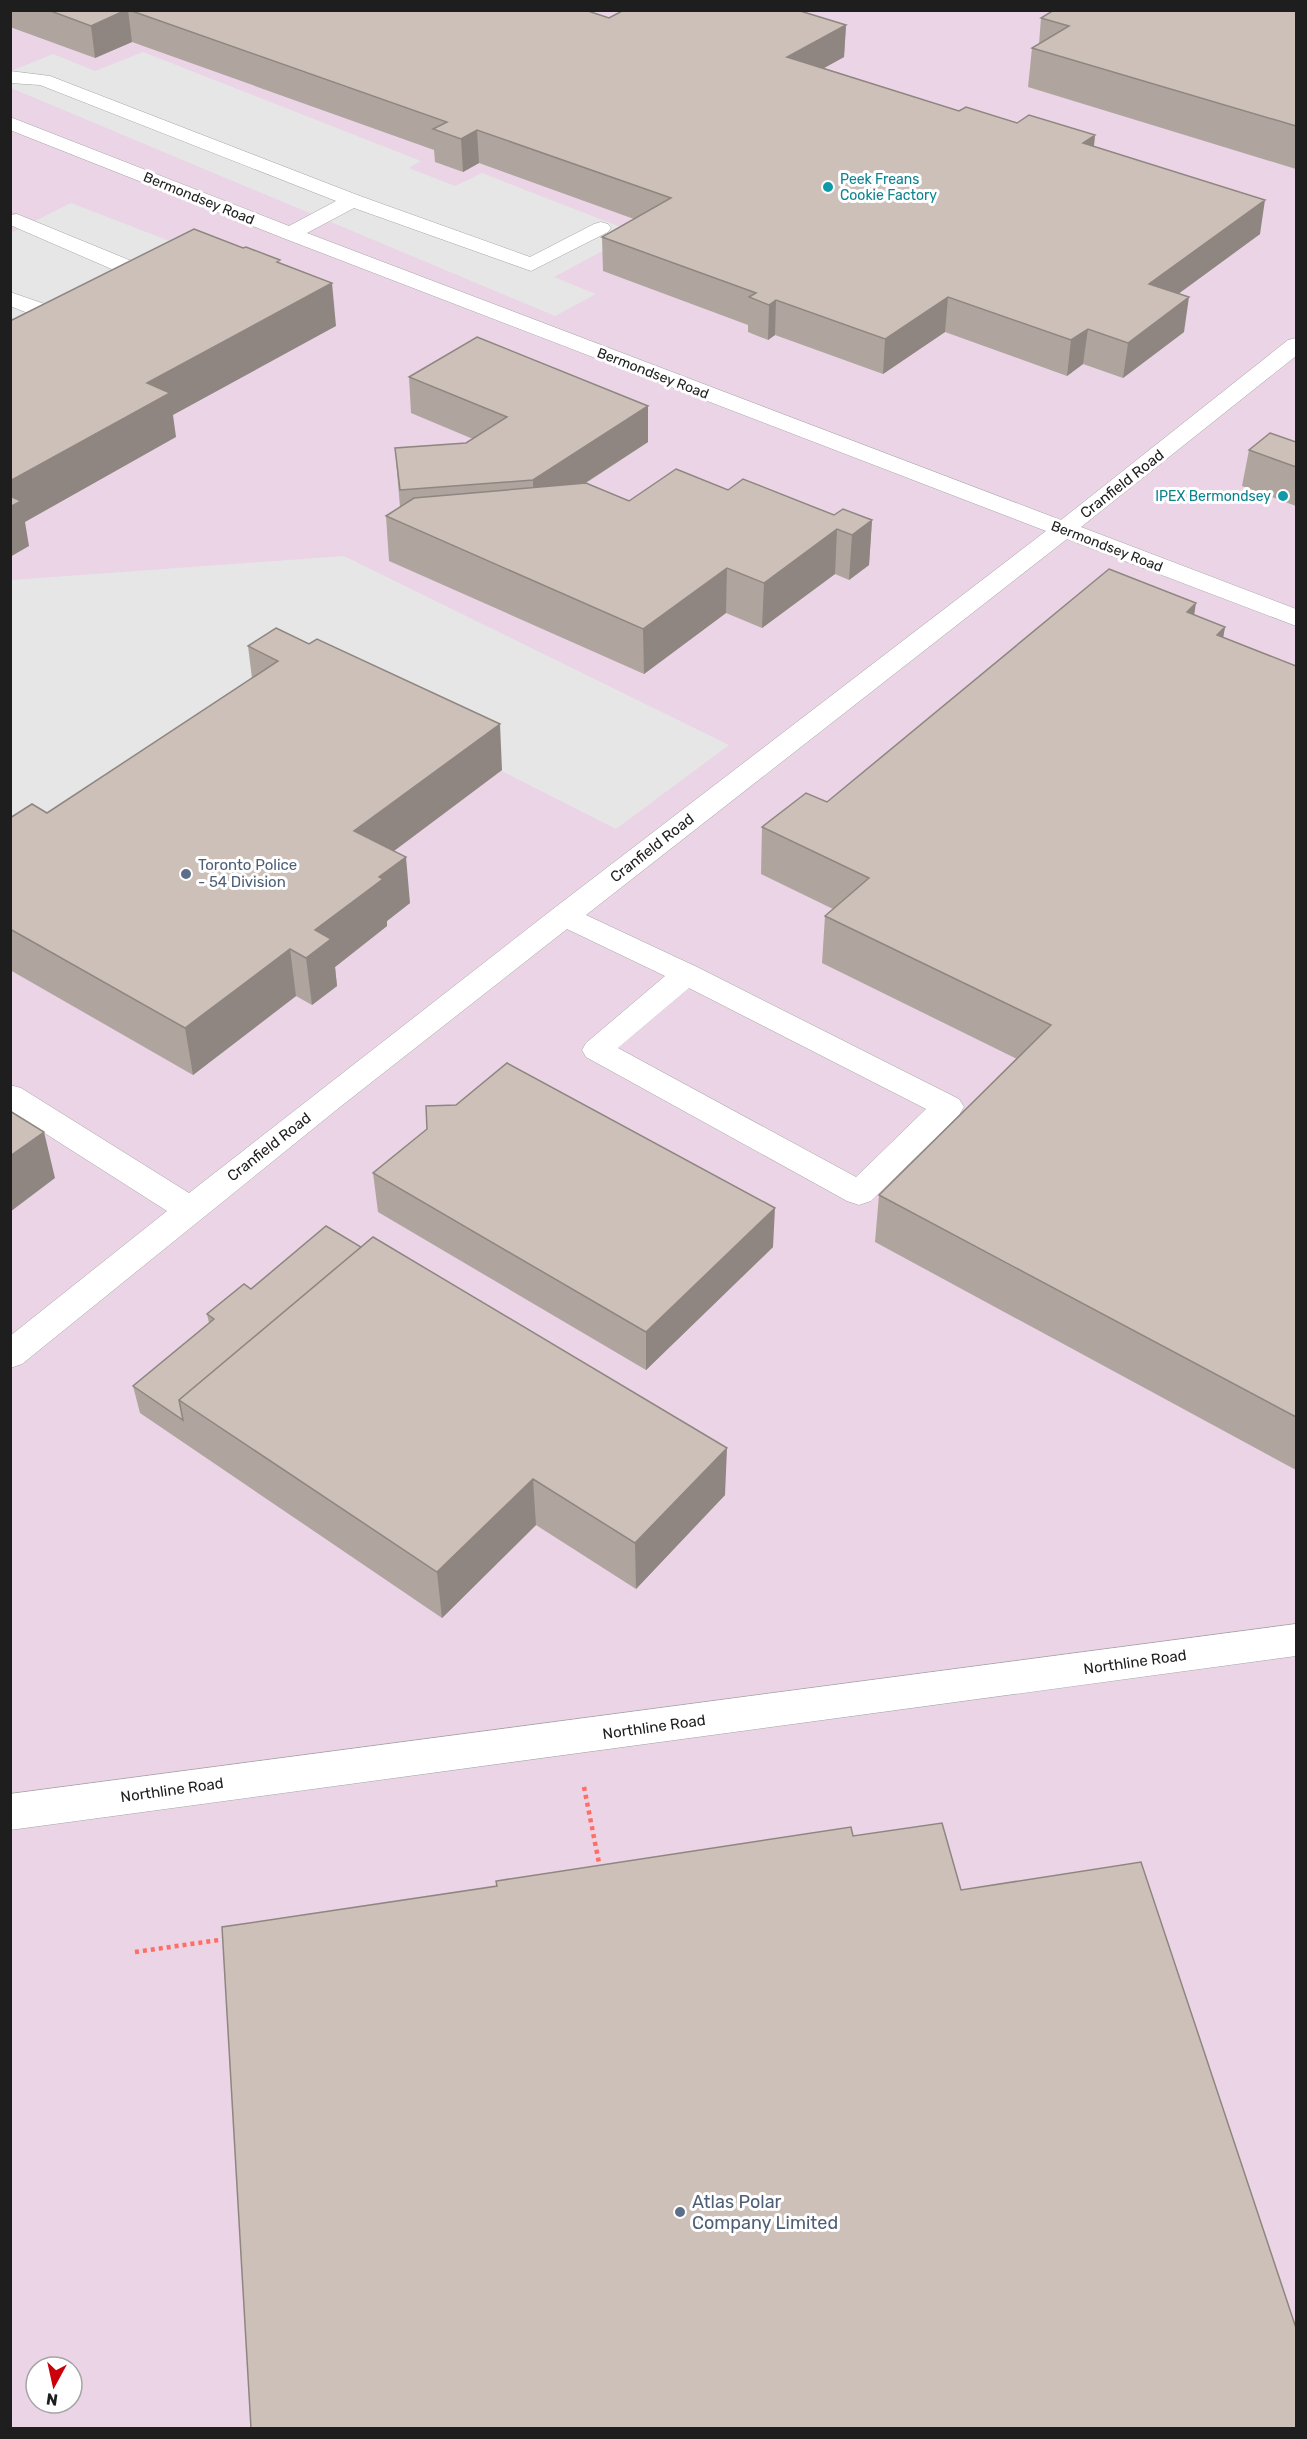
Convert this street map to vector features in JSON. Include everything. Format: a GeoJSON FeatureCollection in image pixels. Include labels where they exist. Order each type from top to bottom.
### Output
{"type":"FeatureCollection","features":[{"type":"Feature","properties":{"kind":"street"},"geometry":{"type":"LineString","coordinates":[[10,77],[43,80],[353,200],[531,265],[601,228]]}},
{"type":"Feature","properties":{"kind":"street","name":"Bermondsey Road"},"geometry":{"type":"LineString","coordinates":[[10,123],[290,234],[1296,618]]}},
{"type":"Feature","properties":{"kind":"street"},"geometry":{"type":"LineString","coordinates":[[290,234],[353,200]]}},
{"type":"Feature","properties":{"kind":"street"},"geometry":{"type":"LineString","coordinates":[[16,220],[138,272]]}},
{"type":"Feature","properties":{"kind":"street"},"geometry":{"type":"LineString","coordinates":[[10,298],[51,314]]}},
{"type":"Feature","properties":{"kind":"street","name":"Cranfield Road"},"geometry":{"type":"LineString","coordinates":[[10,1355],[189,1209],[563,916],[1125,483],[1296,345]]}},
{"type":"Feature","properties":{"kind":"street"},"geometry":{"type":"LineString","coordinates":[[563,916],[686,974],[948,1107],[859,1193],[597,1050],[686,974]]}},
{"type":"Feature","properties":{"kind":"street"},"geometry":{"type":"LineString","coordinates":[[10,1096],[189,1209]]}},
{"type":"Feature","properties":{"kind":"street","name":"Northline Road"},"geometry":{"type":"LineString","coordinates":[[10,1812],[1296,1640]]}},
{"type":"Feature","properties":{"kind":"path"},"geometry":{"type":"LineString","coordinates":[[574,1737],[601,1873]]}},
{"type":"Feature","properties":{"kind":"path"},"geometry":{"type":"LineString","coordinates":[[135,1952],[229,1938]]}},
{"type":"Feature","properties":{"kind":"shaded area"},"geometry":{"type":"Polygon","coordinates":[[[11,11],[1296,11],[1296,2428],[11,2428],[11,11]]]}},
{"type":"Feature","properties":{"kind":"shaded area"},"geometry":{"type":"Polygon","coordinates":[[[143,52],[421,161],[409,168],[455,186],[482,173],[636,233],[554,277],[596,294],[555,316],[11,88],[11,71],[53,54],[95,71],[143,52]]]}},
{"type":"Feature","properties":{"kind":"shaded area"},"geometry":{"type":"Polygon","coordinates":[[[71,203],[188,248],[11,324],[11,233],[71,203]]]}},
{"type":"Feature","properties":{"kind":"shaded area"},"geometry":{"type":"Polygon","coordinates":[[[344,556],[729,745],[616,829],[298,668],[11,869],[11,580],[344,556]]]}},
{"type":"Feature","properties":{"kind":"building"},"geometry":{"type":"Polygon","coordinates":[[[48,10],[126,10],[91,26],[48,10]]]}},
{"type":"Feature","properties":{"kind":"building","name":"Peek Freans Cookie Factory"},"geometry":{"type":"Polygon","coordinates":[[[129,10],[585,10],[609,18],[624,10],[797,10],[846,25],[787,57],[959,111],[966,107],[1017,123],[1029,115],[1095,135],[1083,143],[1265,200],[1149,284],[1189,297],[1128,343],[1088,329],[1071,340],[948,297],[885,339],[776,300],[769,305],[749,297],[756,293],[602,237],[671,198],[477,130],[461,139],[433,129],[447,122],[129,10]]]}},
{"type":"Feature","properties":{"kind":"building"},"geometry":{"type":"Polygon","coordinates":[[[1054,10],[1296,10],[1296,126],[1032,48],[1069,26],[1041,18],[1054,10]]]}},
{"type":"Feature","properties":{"kind":"building"},"geometry":{"type":"Polygon","coordinates":[[[194,229],[280,260],[277,262],[332,283],[147,383],[170,393],[10,481],[10,321],[194,229]]]}},
{"type":"Feature","properties":{"kind":"building"},"geometry":{"type":"Polygon","coordinates":[[[477,337],[648,406],[533,480],[400,490],[395,448],[466,443],[507,417],[409,377],[477,337]]]}},
{"type":"Feature","properties":{"kind":"building"},"geometry":{"type":"Polygon","coordinates":[[[1270,433],[1296,442],[1296,467],[1249,450],[1270,433]]]}},
{"type":"Feature","properties":{"kind":"building"},"geometry":{"type":"Polygon","coordinates":[[[676,469],[728,490],[743,479],[834,515],[843,509],[872,520],[852,535],[837,529],[764,583],[727,568],[643,629],[386,516],[414,498],[586,483],[629,501],[676,469]]]}},
{"type":"Feature","properties":{"kind":"building"},"geometry":{"type":"Polygon","coordinates":[[[10,496],[21,501],[10,507],[10,496]]]}},
{"type":"Feature","properties":{"kind":"building"},"geometry":{"type":"Polygon","coordinates":[[[1109,569],[1196,603],[1187,612],[1225,627],[1217,635],[1296,666],[1296,1417],[879,1195],[1051,1025],[825,916],[869,878],[762,827],[806,793],[827,802],[1109,569]]]}},
{"type":"Feature","properties":{"kind":"building","name":"Toronto Police - 54 Division"},"geometry":{"type":"Polygon","coordinates":[[[276,628],[309,644],[317,639],[500,724],[354,831],[406,857],[379,877],[383,879],[315,930],[331,939],[306,958],[290,949],[185,1028],[10,929],[10,818],[32,804],[47,813],[278,661],[248,646],[276,628]]]}},
{"type":"Feature","properties":{"kind":"building"},"geometry":{"type":"Polygon","coordinates":[[[507,1063],[775,1208],[646,1332],[373,1173],[427,1129],[426,1106],[456,1105],[507,1063]]]}},
{"type":"Feature","properties":{"kind":"building"},"geometry":{"type":"Polygon","coordinates":[[[10,1111],[44,1132],[10,1156],[10,1111]]]}},
{"type":"Feature","properties":{"kind":"building"},"geometry":{"type":"Polygon","coordinates":[[[326,1226],[361,1247],[179,1400],[183,1420],[133,1386],[214,1319],[207,1314],[244,1284],[251,1289],[326,1226]]]}},
{"type":"Feature","properties":{"kind":"building"},"geometry":{"type":"Polygon","coordinates":[[[373,1237],[727,1448],[635,1543],[533,1479],[437,1572],[179,1400],[373,1237]]]}},
{"type":"Feature","properties":{"kind":"building"},"geometry":{"type":"Polygon","coordinates":[[[942,1823],[961,1890],[1141,1862],[1296,2328],[1296,2428],[251,2428],[222,1927],[497,1886],[496,1881],[851,1827],[853,1836],[942,1823]]]}},
{"type":"Feature","properties":{"kind":"place","name":"Peek Freans Cookie Factory"},"geometry":{"type":"Point","coordinates":[828,187]}},
{"type":"Feature","properties":{"kind":"place","name":"IPEX Bermondsey"},"geometry":{"type":"Point","coordinates":[1283,496]}},
{"type":"Feature","properties":{"kind":"place","name":"Toronto Police - 54 Division"},"geometry":{"type":"Point","coordinates":[186,874]}},
{"type":"Feature","properties":{"kind":"place","name":"Atlas Polar Company Limited"},"geometry":{"type":"Point","coordinates":[680,2212]}}]}
